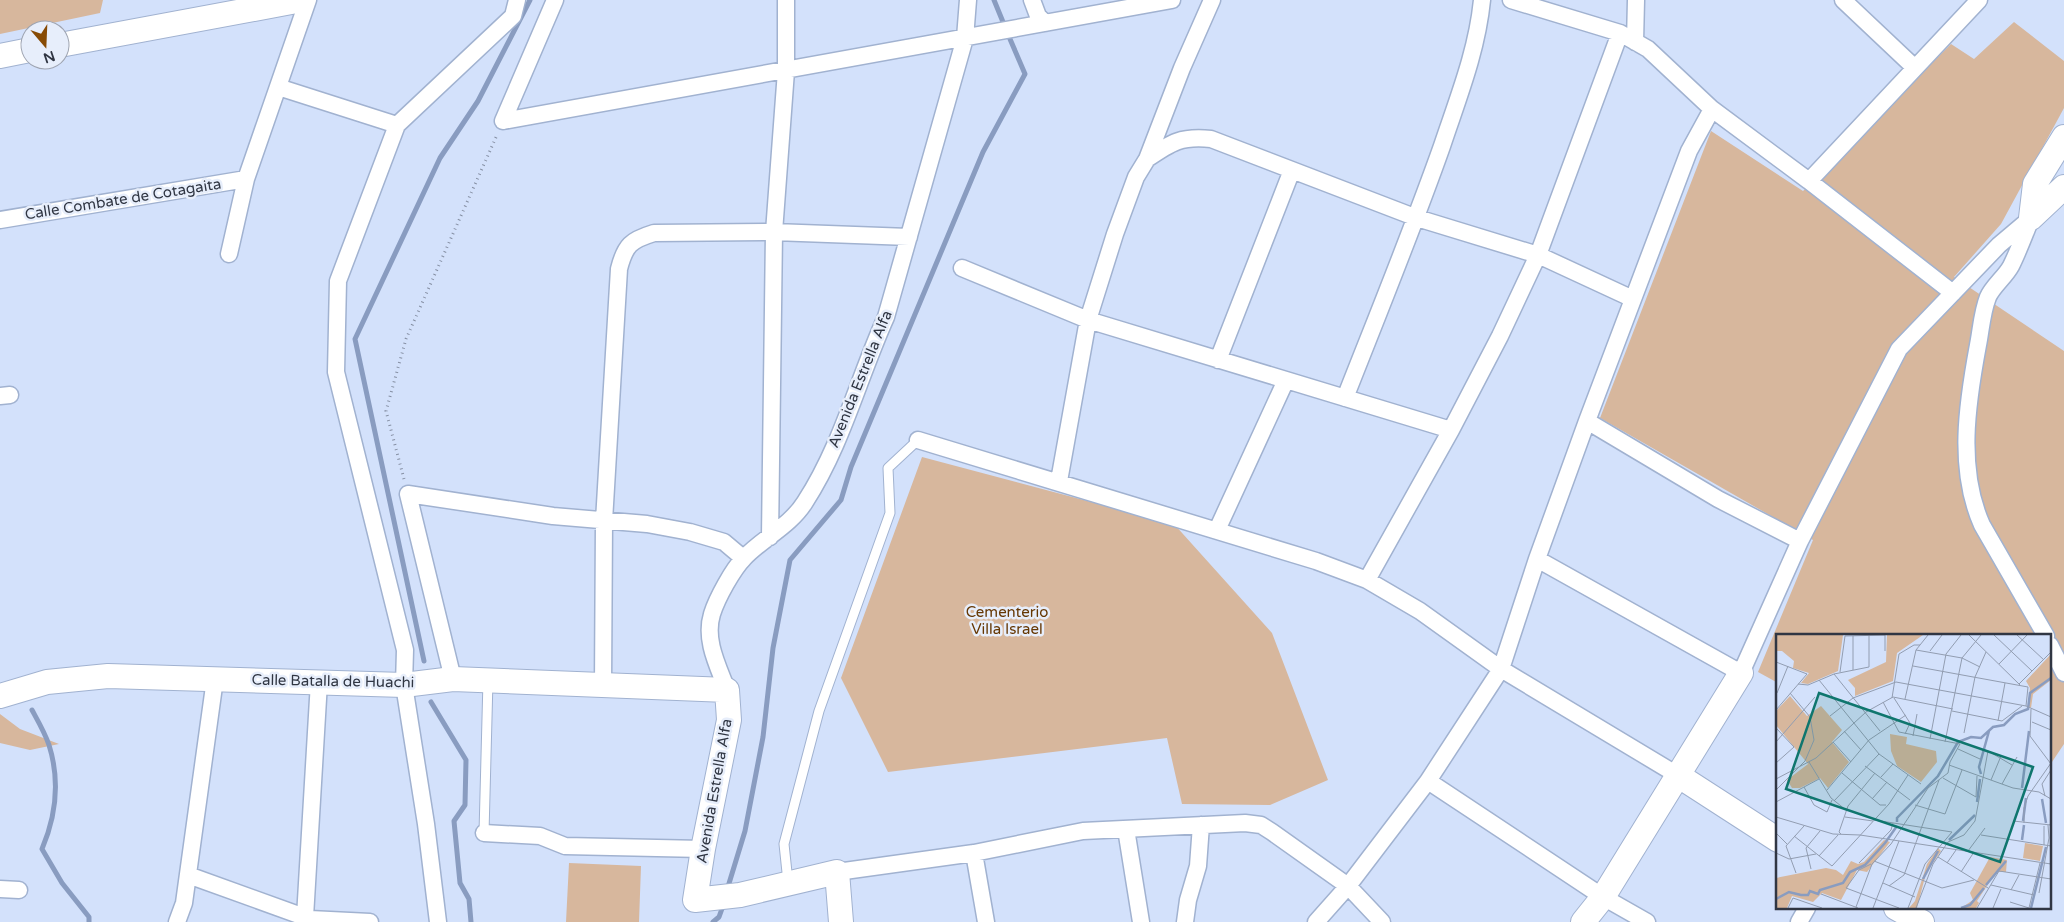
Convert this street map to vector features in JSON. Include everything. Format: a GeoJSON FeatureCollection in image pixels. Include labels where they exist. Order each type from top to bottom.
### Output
{"type":"FeatureCollection","features":[{"type":"Feature","properties":{"kind":"street"},"geometry":{"type":"LineString","coordinates":[[70,43],[254,4],[302,0]]}},
{"type":"Feature","properties":{"kind":"street","name":"Calle Combate de Cotagaita"},"geometry":{"type":"LineString","coordinates":[[230,254],[246,179],[308,0]]}},
{"type":"Feature","properties":{"kind":"street"},"geometry":{"type":"LineString","coordinates":[[438,922],[426,824],[404,685],[405,650],[336,372],[338,281],[397,125],[513,16],[517,0]]}},
{"type":"Feature","properties":{"kind":"street"},"geometry":{"type":"LineString","coordinates":[[503,121],[555,0]]}},
{"type":"Feature","properties":{"kind":"street"},"geometry":{"type":"LineString","coordinates":[[770,537],[774,232],[786,71],[786,0]]}},
{"type":"Feature","properties":{"kind":"street","name":"Avenida Estrella Alfa"},"geometry":{"type":"LineString","coordinates":[[788,883],[737,895],[704,899],[703,849],[729,720],[727,690],[708,634],[712,614],[721,593],[743,558],[793,517],[805,502],[843,432],[868,357],[886,318],[964,38],[968,0]]}},
{"type":"Feature","properties":{"kind":"street"},"geometry":{"type":"LineString","coordinates":[[1032,0],[1038,16],[1045,23]]}},
{"type":"Feature","properties":{"kind":"street"},"geometry":{"type":"LineString","coordinates":[[503,121],[1172,0]]}},
{"type":"Feature","properties":{"kind":"street"},"geometry":{"type":"LineString","coordinates":[[1059,481],[1088,320],[1136,177],[1147,159],[1182,68],[1212,0]]}},
{"type":"Feature","properties":{"kind":"street"},"geometry":{"type":"LineString","coordinates":[[1345,398],[1416,218],[1476,40],[1482,0]]}},
{"type":"Feature","properties":{"kind":"street"},"geometry":{"type":"LineString","coordinates":[[1511,0],[1620,33],[1648,49],[1712,109],[1809,181],[1953,293]]}},
{"type":"Feature","properties":{"kind":"street"},"geometry":{"type":"LineString","coordinates":[[1635,42],[1636,0]]}},
{"type":"Feature","properties":{"kind":"street"},"geometry":{"type":"LineString","coordinates":[[1843,0],[1915,68]]}},
{"type":"Feature","properties":{"kind":"street"},"geometry":{"type":"LineString","coordinates":[[1809,181],[1979,0]]}},
{"type":"Feature","properties":{"kind":"street"},"geometry":{"type":"LineString","coordinates":[[1367,580],[1451,430],[1538,256],[1620,33]]}},
{"type":"Feature","properties":{"kind":"street"},"geometry":{"type":"LineString","coordinates":[[0,56],[20,52]]}},
{"type":"Feature","properties":{"kind":"street"},"geometry":{"type":"LineString","coordinates":[[278,87],[397,125]]}},
{"type":"Feature","properties":{"kind":"street"},"geometry":{"type":"LineString","coordinates":[[1316,922],[1348,886],[1428,782],[1501,669],[1537,559],[1587,421],[1689,151],[1712,109]]}},
{"type":"Feature","properties":{"kind":"street"},"geometry":{"type":"LineString","coordinates":[[1147,159],[1167,145],[1189,136],[1211,139],[1416,218],[1538,256],[1634,299]]}},
{"type":"Feature","properties":{"kind":"street"},"geometry":{"type":"LineString","coordinates":[[2045,634],[1982,525],[1974,506],[1967,472],[1966,439],[1974,363],[1989,296],[2010,268],[2031,218],[2035,184],[2064,137]]}},
{"type":"Feature","properties":{"kind":"street"},"geometry":{"type":"LineString","coordinates":[[1218,360],[1292,170]]}},
{"type":"Feature","properties":{"kind":"street","name":"Calle Combate de Cotagaita"},"geometry":{"type":"LineString","coordinates":[[0,220],[246,179]]}},
{"type":"Feature","properties":{"kind":"street"},"geometry":{"type":"LineString","coordinates":[[1583,922],[1603,897],[1741,673],[1800,541],[1898,349],[1999,245],[2064,187]]}},
{"type":"Feature","properties":{"kind":"street"},"geometry":{"type":"LineString","coordinates":[[603,685],[604,521],[620,269],[624,250],[638,238],[654,233],[774,232],[908,237]]}},
{"type":"Feature","properties":{"kind":"street"},"geometry":{"type":"LineString","coordinates":[[962,268],[1088,320],[1451,430]]}},
{"type":"Feature","properties":{"kind":"street"},"geometry":{"type":"LineString","coordinates":[[1217,530],[1286,380]]}},
{"type":"Feature","properties":{"kind":"street"},"geometry":{"type":"LineString","coordinates":[[1587,421],[1718,499],[1800,541]]}},
{"type":"Feature","properties":{"kind":"street"},"geometry":{"type":"LineString","coordinates":[[918,440],[1217,530],[1316,561],[1367,580],[1420,611],[1501,669],[1679,776],[1776,839]]}},
{"type":"Feature","properties":{"kind":"street"},"geometry":{"type":"LineString","coordinates":[[453,679],[408,494],[553,516],[647,524],[690,532],[724,542],[743,558]]}},
{"type":"Feature","properties":{"kind":"street"},"geometry":{"type":"LineString","coordinates":[[1537,559],[1741,673]]}},
{"type":"Feature","properties":{"kind":"street"},"geometry":{"type":"LineString","coordinates":[[2052,649],[2064,673]]}},
{"type":"Feature","properties":{"kind":"street","name":"Calle Batalla de Huachi"},"geometry":{"type":"LineString","coordinates":[[0,696],[47,682],[108,676],[404,685],[453,679],[727,690]]}},
{"type":"Feature","properties":{"kind":"street"},"geometry":{"type":"LineString","coordinates":[[177,922],[184,903],[215,679]]}},
{"type":"Feature","properties":{"kind":"street"},"geometry":{"type":"LineString","coordinates":[[305,917],[319,682]]}},
{"type":"Feature","properties":{"kind":"street"},"geometry":{"type":"LineString","coordinates":[[1428,782],[1603,897],[1647,922]]}},
{"type":"Feature","properties":{"kind":"street"},"geometry":{"type":"LineString","coordinates":[[788,883],[837,872],[974,853],[1083,831],[1246,823],[1261,825],[1348,886],[1382,922]]}},
{"type":"Feature","properties":{"kind":"street"},"geometry":{"type":"LineString","coordinates":[[1185,922],[1188,900],[1198,866],[1201,825]]}},
{"type":"Feature","properties":{"kind":"street"},"geometry":{"type":"LineString","coordinates":[[1126,829],[1142,922]]}},
{"type":"Feature","properties":{"kind":"street"},"geometry":{"type":"LineString","coordinates":[[484,833],[540,836],[565,846],[703,849]]}},
{"type":"Feature","properties":{"kind":"street"},"geometry":{"type":"LineString","coordinates":[[974,853],[986,922]]}},
{"type":"Feature","properties":{"kind":"street"},"geometry":{"type":"LineString","coordinates":[[837,872],[841,922]]}},
{"type":"Feature","properties":{"kind":"street"},"geometry":{"type":"LineString","coordinates":[[188,875],[305,917],[370,922]]}},
{"type":"Feature","properties":{"kind":"street"},"geometry":{"type":"LineString","coordinates":[[0,890],[19,890]]}},
{"type":"Feature","properties":{"kind":"street"},"geometry":{"type":"LineString","coordinates":[[1799,922],[1806,910]]}},
{"type":"Feature","properties":{"kind":"street"},"geometry":{"type":"LineString","coordinates":[[1900,910],[1922,922]]}},
{"type":"Feature","properties":{"kind":"lane"},"geometry":{"type":"LineString","coordinates":[[788,883],[784,844],[819,711],[890,513],[888,468],[918,440]]}},
{"type":"Feature","properties":{"kind":"lane"},"geometry":{"type":"LineString","coordinates":[[484,833],[488,680]]}},
{"type":"Feature","properties":{"kind":"path"},"geometry":{"type":"LineString","coordinates":[[408,494],[386,411],[406,339],[503,121]]}},
{"type":"Feature","properties":{"kind":"green space"},"geometry":{"type":"Polygon","coordinates":[[[0,0],[103,0],[100,13],[67,20],[20,20],[20,30],[0,34],[0,0]]]}},
{"type":"Feature","properties":{"kind":"green space"},"geometry":{"type":"Polygon","coordinates":[[[2014,22],[2064,61],[2064,108],[2001,224],[1954,277],[2064,351],[2064,744],[2052,762],[2052,634],[1776,634],[1776,682],[1758,672],[1813,540],[1600,418],[1711,131],[1803,191],[1951,44],[1974,59],[2014,22]]]}},
{"type":"Feature","properties":{"kind":"green space","name":"Cementerio Villa Israel"},"geometry":{"type":"Polygon","coordinates":[[[922,457],[1174,524],[1272,633],[1328,780],[1270,805],[1182,804],[1167,738],[888,772],[841,678],[922,457]]]}},
{"type":"Feature","properties":{"kind":"green space"},"geometry":{"type":"Polygon","coordinates":[[[0,714],[20,729],[59,744],[30,750],[0,743],[0,714]]]}},
{"type":"Feature","properties":{"kind":"green space"},"geometry":{"type":"Polygon","coordinates":[[[569,863],[641,866],[639,922],[566,922],[569,863]]]}},
{"type":"Feature","properties":{"kind":"waterway"},"geometry":{"type":"LineString","coordinates":[[424,661],[355,339],[440,158],[478,101],[530,0]]}},
{"type":"Feature","properties":{"kind":"waterway"},"geometry":{"type":"LineString","coordinates":[[994,0],[1003,22]]}},
{"type":"Feature","properties":{"kind":"waterway"},"geometry":{"type":"LineString","coordinates":[[727,890],[745,831],[763,737],[773,648],[790,560],[841,500],[851,467],[983,152],[1025,74],[1010,39]]}},
{"type":"Feature","properties":{"kind":"waterway"},"geometry":{"type":"LineString","coordinates":[[431,702],[466,760],[465,805],[454,821],[460,883],[469,899],[471,922]]}},
{"type":"Feature","properties":{"kind":"waterway"},"geometry":{"type":"LineString","coordinates":[[32,710],[47,741],[55,771],[55,798],[51,824],[42,849],[62,883],[89,917],[89,922]]}},
{"type":"Feature","properties":{"kind":"waterway"},"geometry":{"type":"LineString","coordinates":[[713,922],[719,917],[724,903]]}}]}
